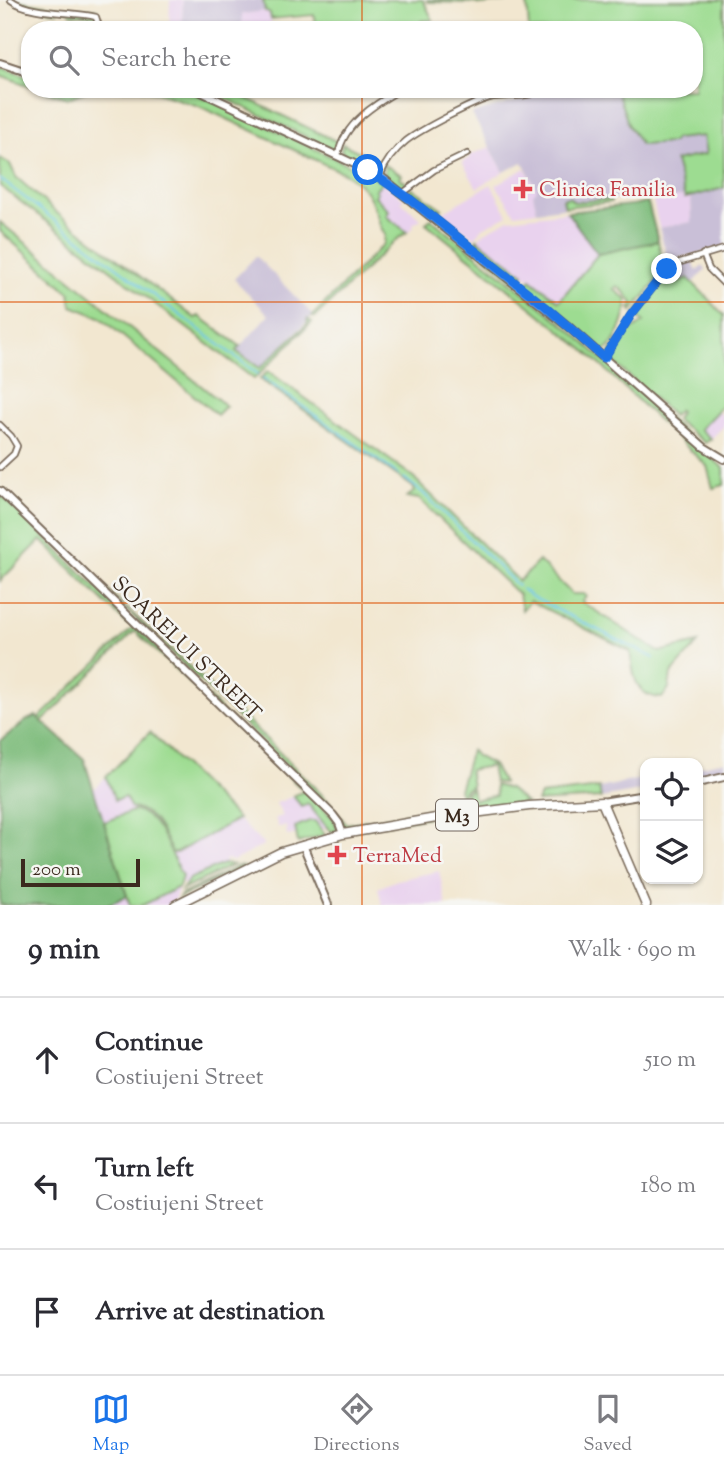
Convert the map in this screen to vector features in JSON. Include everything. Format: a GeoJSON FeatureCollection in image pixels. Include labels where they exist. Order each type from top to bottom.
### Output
{"type":"FeatureCollection","features":[{"type":"Feature","properties":{"kind":"highway","name":"M3"},"geometry":{"type":"LineString","coordinates":[[175,905],[275,854],[343,834],[529,806],[602,802]]}},
{"type":"Feature","properties":{"kind":"highway"},"geometry":{"type":"LineString","coordinates":[[602,802],[646,905]]}},
{"type":"Feature","properties":{"kind":"street"},"geometry":{"type":"LineString","coordinates":[[11,0],[18,5],[57,13],[96,17],[97,21]]}},
{"type":"Feature","properties":{"kind":"street"},"geometry":{"type":"LineString","coordinates":[[0,63],[21,70]]}},
{"type":"Feature","properties":{"kind":"street"},"geometry":{"type":"LineString","coordinates":[[217,98],[380,176],[546,307],[706,449],[724,459]]}},
{"type":"Feature","properties":{"kind":"street"},"geometry":{"type":"LineString","coordinates":[[338,155],[345,138],[362,116],[386,98]]}},
{"type":"Feature","properties":{"kind":"street"},"geometry":{"type":"LineString","coordinates":[[380,176],[398,149],[416,134],[492,98]]}},
{"type":"Feature","properties":{"kind":"street"},"geometry":{"type":"LineString","coordinates":[[403,193],[434,170],[467,154]]}},
{"type":"Feature","properties":{"kind":"street"},"geometry":{"type":"LineString","coordinates":[[604,358],[631,315],[667,269],[677,261],[724,249]]}},
{"type":"Feature","properties":{"kind":"street"},"geometry":{"type":"LineString","coordinates":[[703,254],[709,269],[724,284]]}},
{"type":"Feature","properties":{"kind":"street"},"geometry":{"type":"LineString","coordinates":[[0,425],[17,446],[14,454],[0,467]]}},
{"type":"Feature","properties":{"kind":"street","name":"SOARELUI STREET"},"geometry":{"type":"LineString","coordinates":[[0,491],[333,815],[343,834]]}},
{"type":"Feature","properties":{"kind":"street"},"geometry":{"type":"LineString","coordinates":[[703,782],[724,776]]}},
{"type":"Feature","properties":{"kind":"street"},"geometry":{"type":"LineString","coordinates":[[602,802],[640,796]]}},
{"type":"Feature","properties":{"kind":"street"},"geometry":{"type":"LineString","coordinates":[[303,845],[328,905]]}},
{"type":"Feature","properties":{"kind":"shaded area"},"geometry":{"type":"Polygon","coordinates":[[[170,0],[183,0],[182,21],[169,21],[170,0]]]}},
{"type":"Feature","properties":{"kind":"shaded area"},"geometry":{"type":"Polygon","coordinates":[[[183,0],[263,0],[265,11],[242,14],[242,21],[182,21],[183,0]]]}},
{"type":"Feature","properties":{"kind":"shaded area"},"geometry":{"type":"Polygon","coordinates":[[[265,11],[271,21],[242,21],[242,14],[265,11]]]}},
{"type":"Feature","properties":{"kind":"shaded area"},"geometry":{"type":"Polygon","coordinates":[[[527,98],[619,98],[629,126],[675,139],[703,136],[706,154],[675,162],[684,196],[653,201],[652,196],[574,202],[571,200],[563,208],[537,211],[533,194],[537,190],[523,162],[504,172],[472,114],[527,98]]]}},
{"type":"Feature","properties":{"kind":"shaded area"},"geometry":{"type":"Polygon","coordinates":[[[490,147],[504,172],[477,188],[462,162],[470,158],[470,155],[490,147]]]}},
{"type":"Feature","properties":{"kind":"shaded area","name":"Clinica Familia"},"geometry":{"type":"Polygon","coordinates":[[[525,168],[538,191],[533,194],[537,211],[515,214],[496,185],[525,168]]]}},
{"type":"Feature","properties":{"kind":"shaded area"},"geometry":{"type":"Polygon","coordinates":[[[382,182],[404,199],[401,201],[421,219],[407,232],[386,216],[382,206],[384,204],[375,196],[375,191],[382,182]]]}},
{"type":"Feature","properties":{"kind":"shaded area"},"geometry":{"type":"Polygon","coordinates":[[[491,184],[508,215],[481,229],[475,238],[441,213],[491,184]]]}},
{"type":"Feature","properties":{"kind":"shaded area"},"geometry":{"type":"Polygon","coordinates":[[[724,188],[724,247],[668,261],[659,228],[692,222],[691,196],[724,188]]]}},
{"type":"Feature","properties":{"kind":"shaded area"},"geometry":{"type":"Polygon","coordinates":[[[691,196],[692,222],[659,228],[653,201],[691,196]]]}},
{"type":"Feature","properties":{"kind":"shaded area"},"geometry":{"type":"Polygon","coordinates":[[[567,212],[598,255],[559,301],[478,239],[509,219],[567,212]]]}},
{"type":"Feature","properties":{"kind":"shaded area"},"geometry":{"type":"Polygon","coordinates":[[[256,256],[313,315],[260,368],[236,351],[269,315],[234,279],[256,256]]]}},
{"type":"Feature","properties":{"kind":"shaded area"},"geometry":{"type":"Polygon","coordinates":[[[691,259],[697,271],[703,266],[706,270],[693,282],[688,278],[679,283],[671,271],[675,269],[674,265],[691,259]]]}},
{"type":"Feature","properties":{"kind":"shaded area"},"geometry":{"type":"Polygon","coordinates":[[[717,411],[724,416],[724,426],[711,439],[700,429],[717,411]]]}},
{"type":"Feature","properties":{"kind":"shaded area"},"geometry":{"type":"Polygon","coordinates":[[[150,732],[264,845],[233,861],[226,859],[225,864],[185,884],[181,883],[173,903],[169,905],[107,905],[127,895],[93,790],[150,732]]]}},
{"type":"Feature","properties":{"kind":"shaded area"},"geometry":{"type":"Polygon","coordinates":[[[724,761],[724,771],[703,777],[703,766],[724,761]]]}},
{"type":"Feature","properties":{"kind":"shaded area"},"geometry":{"type":"Polygon","coordinates":[[[640,779],[640,791],[601,798],[599,788],[640,779]]]}},
{"type":"Feature","properties":{"kind":"shaded area"},"geometry":{"type":"Polygon","coordinates":[[[299,794],[328,828],[287,836],[286,826],[278,827],[275,818],[283,816],[276,803],[299,794]]]}},
{"type":"Feature","properties":{"kind":"shaded area"},"geometry":{"type":"Polygon","coordinates":[[[439,871],[446,905],[382,905],[378,888],[397,880],[439,871]]]}},
{"type":"Feature","properties":{"kind":"green space"},"geometry":{"type":"Polygon","coordinates":[[[13,0],[62,8],[97,9],[97,16],[71,14],[70,11],[58,9],[57,12],[19,4],[13,0]]]}},
{"type":"Feature","properties":{"kind":"green space"},"geometry":{"type":"Polygon","coordinates":[[[263,0],[423,0],[433,20],[315,21],[314,15],[271,19],[270,14],[265,11],[263,0]]]}},
{"type":"Feature","properties":{"kind":"green space"},"geometry":{"type":"Polygon","coordinates":[[[427,0],[527,0],[480,5],[427,0]]]}},
{"type":"Feature","properties":{"kind":"green space"},"geometry":{"type":"Polygon","coordinates":[[[527,0],[724,0],[724,188],[685,198],[675,161],[706,154],[703,136],[675,139],[672,143],[641,145],[629,126],[619,98],[703,98],[703,21],[528,21],[527,0]]]}},
{"type":"Feature","properties":{"kind":"green space"},"geometry":{"type":"Polygon","coordinates":[[[0,66],[21,74],[21,83],[0,75],[0,66]]]}},
{"type":"Feature","properties":{"kind":"green space"},"geometry":{"type":"Polygon","coordinates":[[[174,98],[207,98],[383,181],[375,190],[375,196],[389,211],[386,216],[407,232],[315,317],[312,316],[384,244],[385,234],[373,203],[357,182],[344,173],[199,106],[174,98]]]}},
{"type":"Feature","properties":{"kind":"green space"},"geometry":{"type":"Polygon","coordinates":[[[225,98],[246,98],[340,143],[336,151],[225,98]]]}},
{"type":"Feature","properties":{"kind":"green space"},"geometry":{"type":"Polygon","coordinates":[[[343,144],[384,164],[380,171],[345,155],[341,150],[343,144]]]}},
{"type":"Feature","properties":{"kind":"green space"},"geometry":{"type":"Polygon","coordinates":[[[0,158],[10,164],[16,177],[57,213],[195,318],[199,316],[240,346],[236,351],[260,368],[308,323],[308,319],[312,322],[254,379],[0,186],[0,158]]]}},
{"type":"Feature","properties":{"kind":"green space"},"geometry":{"type":"Polygon","coordinates":[[[386,166],[402,175],[400,178],[409,185],[404,190],[386,176],[386,166]]]}},
{"type":"Feature","properties":{"kind":"green space"},"geometry":{"type":"Polygon","coordinates":[[[412,188],[442,209],[435,213],[407,192],[412,188]]]}},
{"type":"Feature","properties":{"kind":"green space"},"geometry":{"type":"Polygon","coordinates":[[[569,197],[574,202],[611,199],[611,202],[565,207],[563,199],[569,197]]]}},
{"type":"Feature","properties":{"kind":"green space"},"geometry":{"type":"Polygon","coordinates":[[[648,203],[658,241],[598,254],[567,212],[648,203]]]}},
{"type":"Feature","properties":{"kind":"green space"},"geometry":{"type":"Polygon","coordinates":[[[431,219],[568,328],[719,464],[724,469],[724,485],[713,488],[707,466],[588,353],[426,223],[431,219]]]}},
{"type":"Feature","properties":{"kind":"green space"},"geometry":{"type":"Polygon","coordinates":[[[0,222],[226,406],[217,415],[100,317],[72,306],[70,293],[0,231],[0,222]]]}},
{"type":"Feature","properties":{"kind":"green space"},"geometry":{"type":"Polygon","coordinates":[[[477,239],[524,274],[518,283],[476,249],[477,239]]]}},
{"type":"Feature","properties":{"kind":"green space"},"geometry":{"type":"Polygon","coordinates":[[[658,241],[665,270],[632,311],[630,308],[633,303],[625,293],[617,286],[614,289],[627,300],[626,307],[617,336],[603,353],[523,287],[531,279],[559,301],[598,254],[658,241]]]}},
{"type":"Feature","properties":{"kind":"green space"},"geometry":{"type":"Polygon","coordinates":[[[674,265],[676,269],[671,272],[678,283],[688,278],[724,315],[724,404],[700,429],[711,439],[705,443],[676,420],[679,410],[673,416],[609,358],[618,342],[644,322],[635,314],[674,265]]]}},
{"type":"Feature","properties":{"kind":"green space"},"geometry":{"type":"Polygon","coordinates":[[[268,371],[412,476],[519,581],[539,561],[572,594],[584,594],[586,596],[582,602],[659,652],[698,643],[671,674],[669,688],[662,698],[640,689],[634,676],[630,651],[530,601],[522,610],[519,595],[419,499],[407,497],[415,491],[413,487],[260,379],[268,371]]]}},
{"type":"Feature","properties":{"kind":"green space"},"geometry":{"type":"Polygon","coordinates":[[[0,494],[131,621],[127,624],[41,540],[0,581],[0,494]]]}},
{"type":"Feature","properties":{"kind":"green space"},"geometry":{"type":"Polygon","coordinates":[[[92,576],[232,706],[230,710],[92,576]]]}},
{"type":"Feature","properties":{"kind":"green space"},"geometry":{"type":"Polygon","coordinates":[[[135,626],[334,819],[338,832],[330,831],[308,804],[302,807],[293,796],[304,791],[135,631],[42,722],[39,718],[135,626]]]}},
{"type":"Feature","properties":{"kind":"green space"},"geometry":{"type":"Polygon","coordinates":[[[236,709],[331,804],[346,824],[461,805],[460,812],[345,831],[339,817],[233,713],[236,709]]]}},
{"type":"Feature","properties":{"kind":"green space"},"geometry":{"type":"Polygon","coordinates":[[[36,716],[84,759],[127,896],[107,905],[0,905],[0,741],[36,716]]]}},
{"type":"Feature","properties":{"kind":"green space"},"geometry":{"type":"Polygon","coordinates":[[[150,732],[238,819],[176,853],[172,853],[152,818],[139,809],[131,808],[125,797],[115,800],[106,777],[150,732]]]}},
{"type":"Feature","properties":{"kind":"green space"},"geometry":{"type":"Polygon","coordinates":[[[471,750],[476,756],[493,765],[503,783],[494,782],[491,766],[469,770],[472,786],[465,789],[461,796],[459,790],[471,750]]]}},
{"type":"Feature","properties":{"kind":"green space"},"geometry":{"type":"Polygon","coordinates":[[[495,785],[509,789],[526,803],[464,811],[466,792],[472,788],[474,800],[496,795],[495,785]]]}},
{"type":"Feature","properties":{"kind":"green space"},"geometry":{"type":"Polygon","coordinates":[[[599,788],[601,798],[537,802],[540,795],[599,788]]]}},
{"type":"Feature","properties":{"kind":"green space"},"geometry":{"type":"Polygon","coordinates":[[[135,810],[144,814],[158,828],[182,876],[179,887],[143,905],[130,905],[104,822],[135,810]]]}},
{"type":"Feature","properties":{"kind":"green space"},"geometry":{"type":"Polygon","coordinates":[[[315,821],[325,835],[298,843],[295,827],[315,821]]]}},
{"type":"Feature","properties":{"kind":"green space"},"geometry":{"type":"Polygon","coordinates":[[[223,864],[233,865],[182,890],[189,879],[223,864]]]}},
{"type":"Feature","properties":{"kind":"green space"},"geometry":{"type":"Polygon","coordinates":[[[239,866],[243,867],[179,898],[181,895],[239,866]]]}},
{"type":"Feature","properties":{"kind":"waterway"},"geometry":{"type":"LineString","coordinates":[[0,179],[258,374]]}},
{"type":"Feature","properties":{"kind":"waterway"},"geometry":{"type":"LineString","coordinates":[[263,378],[399,475]]}},
{"type":"Feature","properties":{"kind":"waterway"},"geometry":{"type":"LineString","coordinates":[[404,478],[423,493],[518,586]]}},
{"type":"Feature","properties":{"kind":"waterway"},"geometry":{"type":"LineString","coordinates":[[522,589],[532,597],[654,658]]}},
{"type":"Feature","properties":{"kind":"place","name":"Clinica Familia"},"geometry":{"type":"Point","coordinates":[523,189]}},
{"type":"Feature","properties":{"kind":"place","name":"TerraMed"},"geometry":{"type":"Point","coordinates":[337,855]}},
{"type":"Feature","properties":{"kind":"route"},"geometry":{"type":"LineString","coordinates":[[368,170],[410,199],[546,307],[604,358],[631,315],[667,269]]}}]}
